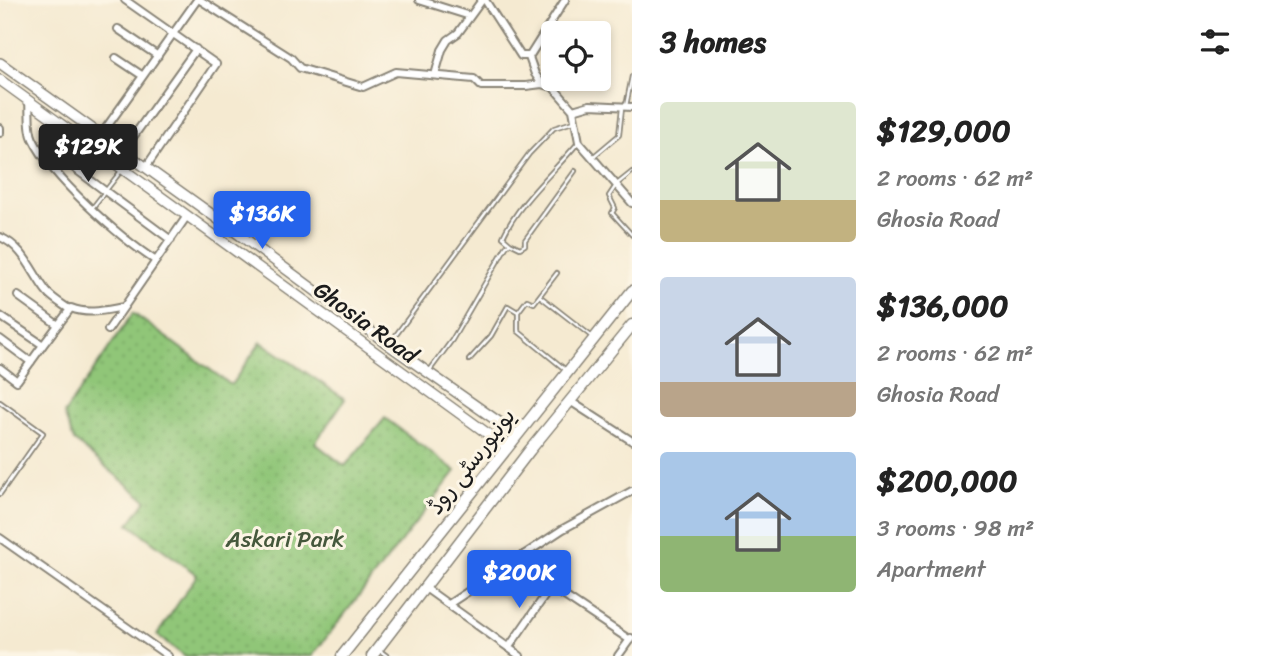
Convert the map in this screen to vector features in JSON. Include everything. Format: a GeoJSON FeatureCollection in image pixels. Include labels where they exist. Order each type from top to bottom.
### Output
{"type":"FeatureCollection","features":[{"type":"Feature","properties":{"kind":"main road"},"geometry":{"type":"LineString","coordinates":[[0,63],[516,434]]}},
{"type":"Feature","properties":{"kind":"main road","name":"Ghosia Road"},"geometry":{"type":"LineString","coordinates":[[0,80],[506,447]]}},
{"type":"Feature","properties":{"kind":"main road"},"geometry":{"type":"LineString","coordinates":[[184,213],[189,198]]}},
{"type":"Feature","properties":{"kind":"main road","name":"یونیورسٹی روڈ"},"geometry":{"type":"LineString","coordinates":[[342,656],[632,291]]}},
{"type":"Feature","properties":{"kind":"main road","name":"یونیورسٹی روڈ"},"geometry":{"type":"LineString","coordinates":[[374,652],[631,327]]}},
{"type":"Feature","properties":{"kind":"street"},"geometry":{"type":"LineString","coordinates":[[125,0],[216,64],[146,167]]}},
{"type":"Feature","properties":{"kind":"street"},"geometry":{"type":"LineString","coordinates":[[101,135],[198,0],[291,58],[300,68],[346,84],[363,88],[396,72],[474,79],[481,86],[541,84]]}},
{"type":"Feature","properties":{"kind":"street"},"geometry":{"type":"LineString","coordinates":[[419,0],[470,16]]}},
{"type":"Feature","properties":{"kind":"street"},"geometry":{"type":"LineString","coordinates":[[435,75],[442,50],[448,40],[457,33],[483,0],[521,56],[529,56]]}},
{"type":"Feature","properties":{"kind":"street"},"geometry":{"type":"LineString","coordinates":[[529,56],[565,0]]}},
{"type":"Feature","properties":{"kind":"street"},"geometry":{"type":"LineString","coordinates":[[118,29],[158,56]]}},
{"type":"Feature","properties":{"kind":"street"},"geometry":{"type":"LineString","coordinates":[[123,151],[196,49]]}},
{"type":"Feature","properties":{"kind":"street"},"geometry":{"type":"LineString","coordinates":[[529,56],[541,83]]}},
{"type":"Feature","properties":{"kind":"street"},"geometry":{"type":"LineString","coordinates":[[116,58],[143,76]]}},
{"type":"Feature","properties":{"kind":"street"},"geometry":{"type":"LineString","coordinates":[[556,91],[573,110],[579,142],[632,203]]}},
{"type":"Feature","properties":{"kind":"street"},"geometry":{"type":"LineString","coordinates":[[29,101],[31,136],[50,166],[132,246],[156,261]]}},
{"type":"Feature","properties":{"kind":"street"},"geometry":{"type":"LineString","coordinates":[[573,110],[590,105],[627,106]]}},
{"type":"Feature","properties":{"kind":"street"},"geometry":{"type":"LineString","coordinates":[[50,166],[77,135]]}},
{"type":"Feature","properties":{"kind":"street"},"geometry":{"type":"LineString","coordinates":[[70,165],[171,240]]}},
{"type":"Feature","properties":{"kind":"street"},"geometry":{"type":"LineString","coordinates":[[108,330],[171,240],[184,213]]}},
{"type":"Feature","properties":{"kind":"street"},"geometry":{"type":"LineString","coordinates":[[0,237],[8,240],[23,256],[48,293],[69,309],[71,307],[79,311],[96,312],[124,307]]}},
{"type":"Feature","properties":{"kind":"street"},"geometry":{"type":"LineString","coordinates":[[18,296],[58,324]]}},
{"type":"Feature","properties":{"kind":"street"},"geometry":{"type":"LineString","coordinates":[[0,368],[18,381],[69,309]]}},
{"type":"Feature","properties":{"kind":"street"},"geometry":{"type":"LineString","coordinates":[[0,316],[43,345]]}},
{"type":"Feature","properties":{"kind":"street"},"geometry":{"type":"LineString","coordinates":[[0,339],[31,362]]}},
{"type":"Feature","properties":{"kind":"street"},"geometry":{"type":"LineString","coordinates":[[570,401],[632,441]]}},
{"type":"Feature","properties":{"kind":"street"},"geometry":{"type":"LineString","coordinates":[[449,604],[563,529],[632,491]]}},
{"type":"Feature","properties":{"kind":"street"},"geometry":{"type":"LineString","coordinates":[[0,538],[169,656]]}},
{"type":"Feature","properties":{"kind":"street"},"geometry":{"type":"LineString","coordinates":[[424,586],[520,656]]}},
{"type":"Feature","properties":{"kind":"street"},"geometry":{"type":"LineString","coordinates":[[509,647],[551,587],[631,639],[618,656]]}},
{"type":"Feature","properties":{"kind":"lane"},"geometry":{"type":"LineString","coordinates":[[591,158],[619,135],[632,76]]}},
{"type":"Feature","properties":{"kind":"lane"},"geometry":{"type":"LineString","coordinates":[[389,345],[528,154],[554,128],[576,121]]}},
{"type":"Feature","properties":{"kind":"lane"},"geometry":{"type":"LineString","coordinates":[[575,171],[525,240],[525,245],[520,248],[503,237],[526,201],[579,142]]}},
{"type":"Feature","properties":{"kind":"lane"},"geometry":{"type":"LineString","coordinates":[[92,208],[123,168]]}},
{"type":"Feature","properties":{"kind":"lane"},"geometry":{"type":"LineString","coordinates":[[632,172],[617,184],[609,196],[615,208],[612,213],[632,235]]}},
{"type":"Feature","properties":{"kind":"lane"},"geometry":{"type":"LineString","coordinates":[[428,373],[452,340],[510,243]]}},
{"type":"Feature","properties":{"kind":"lane"},"geometry":{"type":"LineString","coordinates":[[556,273],[534,303],[527,300],[518,312],[519,332],[567,371]]}},
{"type":"Feature","properties":{"kind":"lane"},"geometry":{"type":"LineString","coordinates":[[540,296],[593,338]]}},
{"type":"Feature","properties":{"kind":"lane"},"geometry":{"type":"LineString","coordinates":[[469,360],[491,336],[508,306],[518,312]]}},
{"type":"Feature","properties":{"kind":"lane"},"geometry":{"type":"LineString","coordinates":[[0,402],[43,433],[0,494]]}},
{"type":"Feature","properties":{"kind":"lane"},"geometry":{"type":"LineString","coordinates":[[0,412],[5,406]]}},
{"type":"Feature","properties":{"kind":"lane"},"geometry":{"type":"LineString","coordinates":[[374,652],[387,656]]}},
{"type":"Feature","properties":{"kind":"green space","name":"Askari Park"},"geometry":{"type":"Polygon","coordinates":[[[133,313],[231,385],[261,342],[345,399],[315,443],[345,466],[385,418],[456,471],[312,656],[184,656],[157,635],[197,575],[129,524],[146,500],[74,441],[64,414],[133,313]]]}}]}
